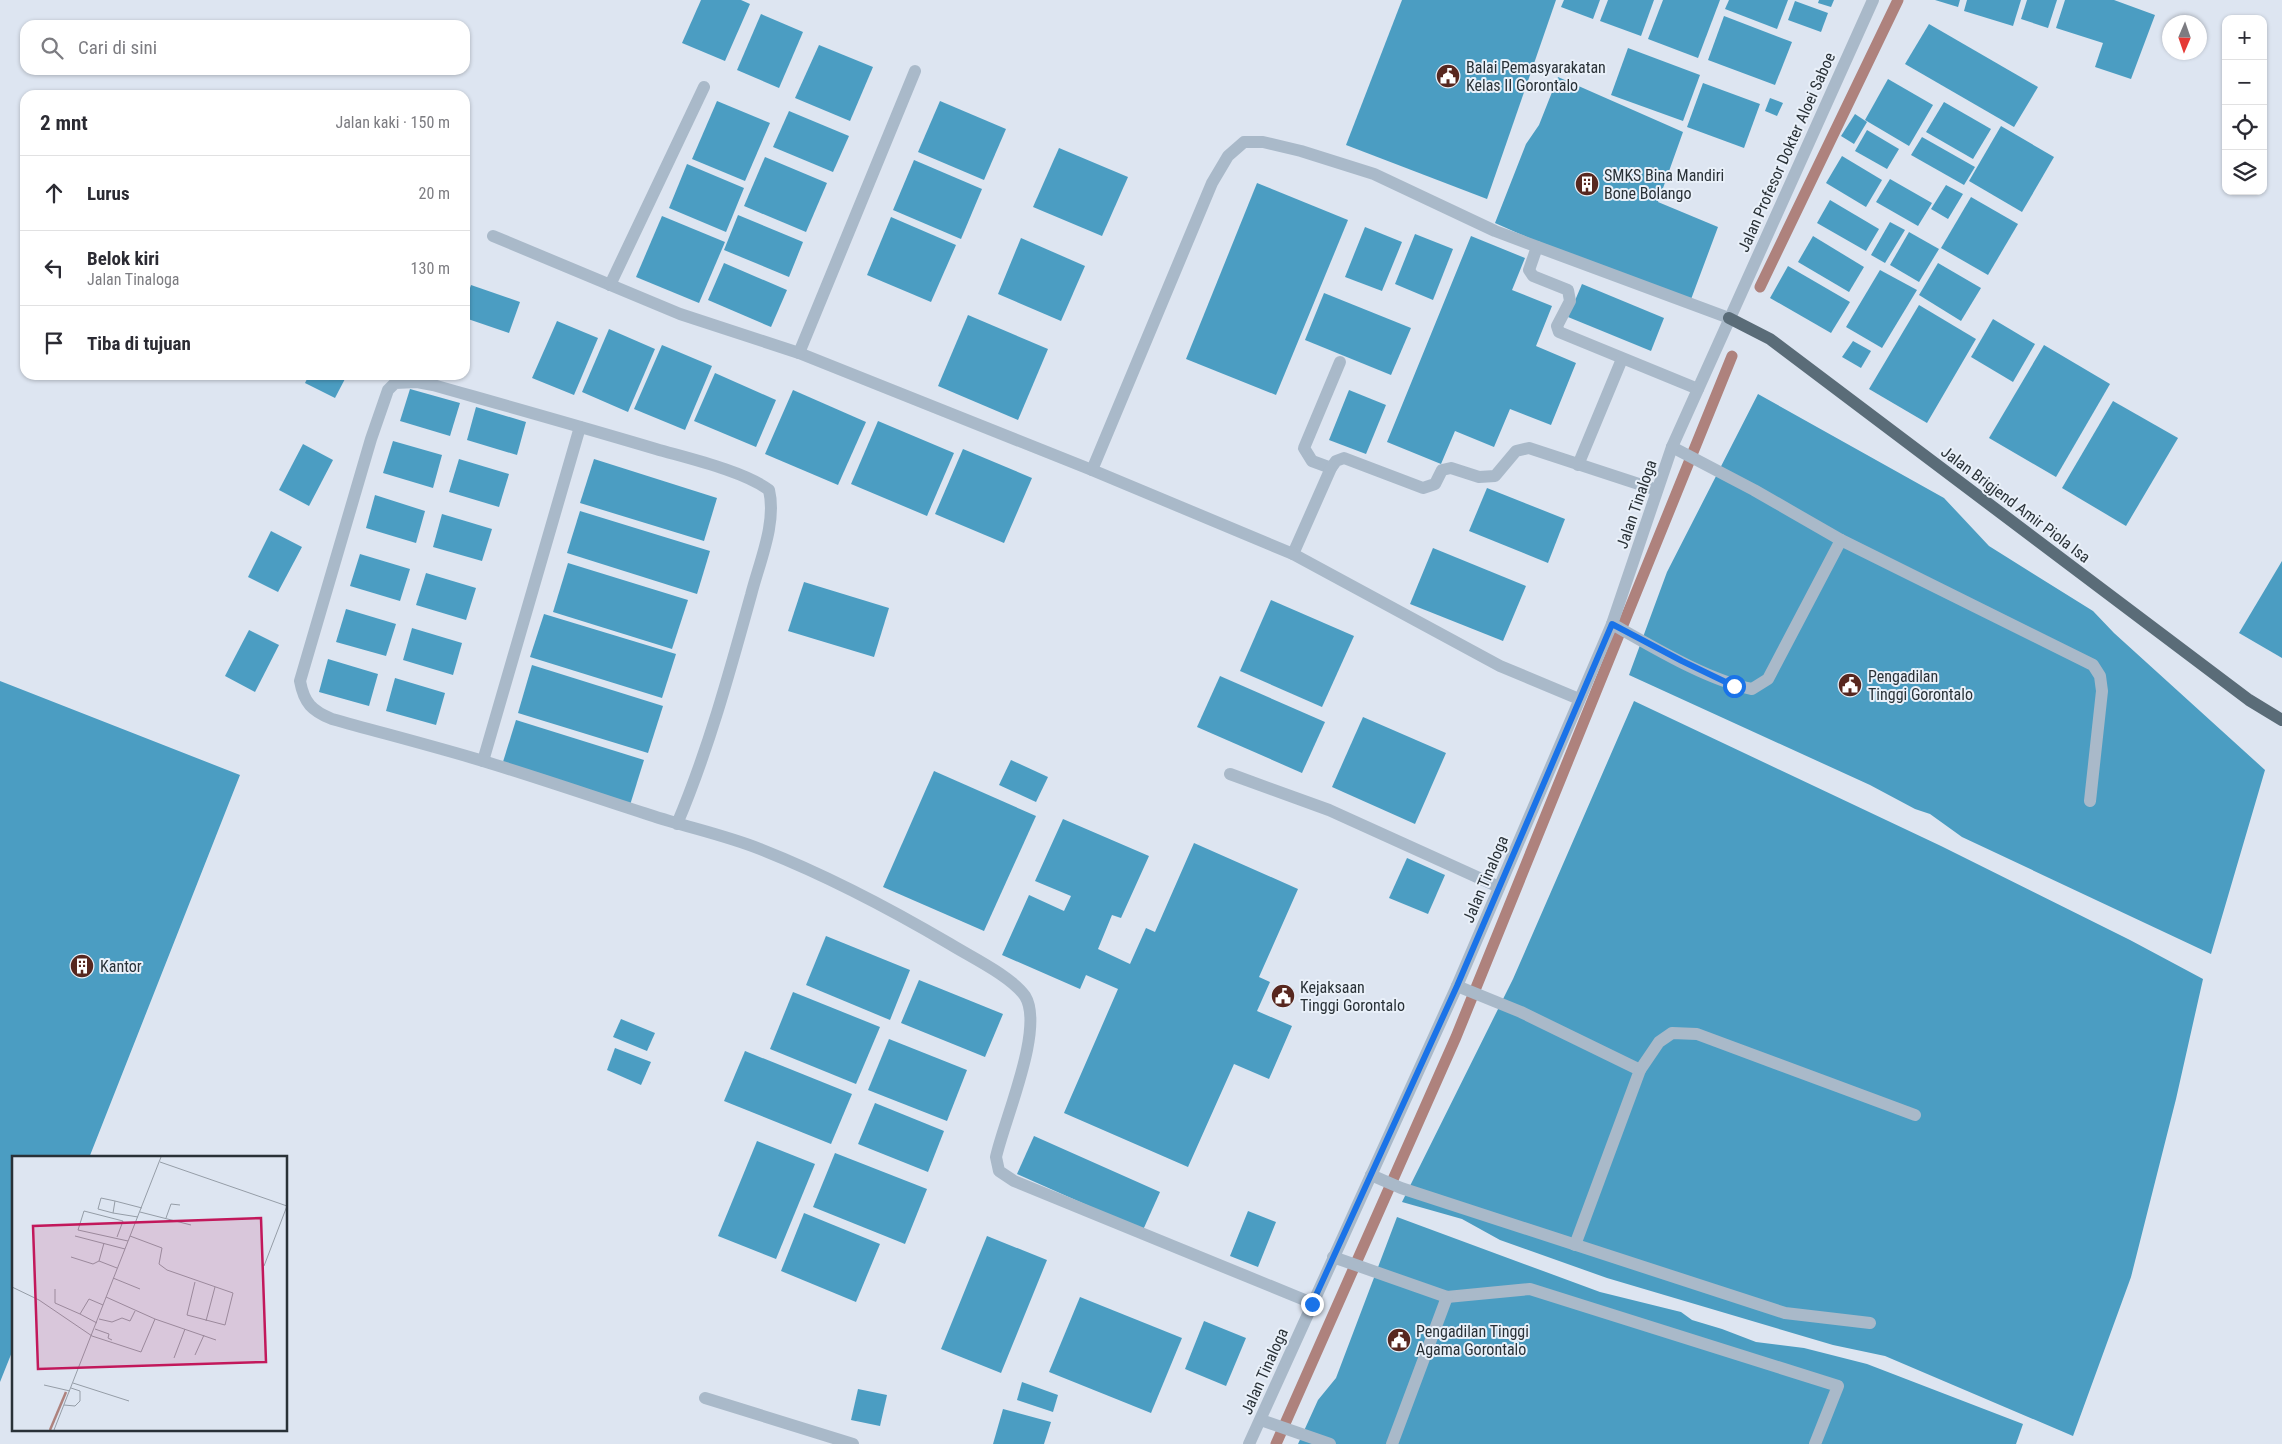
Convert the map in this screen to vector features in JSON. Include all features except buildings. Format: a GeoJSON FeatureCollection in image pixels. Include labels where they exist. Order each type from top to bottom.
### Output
{"type":"FeatureCollection","features":[{"type":"Feature","properties":{"kind":"main road","name":"Jalan Brigjend Amir Piola Isa"},"geometry":{"type":"LineString","coordinates":[[1729,318],[1770,339],[2249,700],[2282,720]]}},
{"type":"Feature","properties":{"kind":"street","name":"Jalan Profesor Dokter Aloei Saboe"},"geometry":{"type":"LineString","coordinates":[[1729,318],[1873,0]]}},
{"type":"Feature","properties":{"kind":"street"},"geometry":{"type":"LineString","coordinates":[[799,353],[915,70]]}},
{"type":"Feature","properties":{"kind":"street"},"geometry":{"type":"LineString","coordinates":[[610,284],[704,87]]}},
{"type":"Feature","properties":{"kind":"street"},"geometry":{"type":"LineString","coordinates":[[1092,470],[1212,183],[1228,156],[1244,142],[1263,142],[1301,151],[1374,174],[1455,210],[1495,231],[1729,318]]}},
{"type":"Feature","properties":{"kind":"street"},"geometry":{"type":"LineString","coordinates":[[493,236],[680,314],[799,353],[1092,470],[1293,554],[1500,666],[1579,699]]}},
{"type":"Feature","properties":{"kind":"street"},"geometry":{"type":"LineString","coordinates":[[1538,247],[1529,270],[1533,276],[1568,290],[1570,301],[1557,326],[1559,332],[1698,389]]}},
{"type":"Feature","properties":{"kind":"street","name":"Jalan Tinaloga"},"geometry":{"type":"LineString","coordinates":[[1250,1444],[1264,1420],[1333,1257],[1375,1177],[1612,624],[1672,447],[1729,318]]}},
{"type":"Feature","properties":{"kind":"street"},"geometry":{"type":"LineString","coordinates":[[1578,465],[1622,359]]}},
{"type":"Feature","properties":{"kind":"street"},"geometry":{"type":"LineString","coordinates":[[1331,468],[1312,461],[1304,448],[1340,362]]}},
{"type":"Feature","properties":{"kind":"street"},"geometry":{"type":"LineString","coordinates":[[677,824],[689,795],[738,642],[768,531],[771,499],[769,490],[753,481],[702,462],[580,427],[433,385],[407,382],[395,383],[390,387],[370,438],[305,663],[300,682],[307,703],[316,712],[332,719],[483,761],[677,824],[758,848],[820,875],[906,918],[1003,976],[1026,997],[1030,1014],[1030,1035],[1023,1068],[999,1142],[996,1157],[1000,1171],[1014,1181],[1312,1304]]}},
{"type":"Feature","properties":{"kind":"street"},"geometry":{"type":"LineString","coordinates":[[483,761],[580,427]]}},
{"type":"Feature","properties":{"kind":"street"},"geometry":{"type":"LineString","coordinates":[[1672,447],[1754,490],[1841,540],[2092,665],[2100,676],[2102,691],[2090,801]]}},
{"type":"Feature","properties":{"kind":"street"},"geometry":{"type":"LineString","coordinates":[[1293,554],[1331,468],[1336,461],[1344,458],[1423,488],[1435,484],[1442,470],[1450,468],[1479,477],[1495,476],[1516,451],[1529,448],[1658,490]]}},
{"type":"Feature","properties":{"kind":"street"},"geometry":{"type":"LineString","coordinates":[[1612,624],[1734,686],[1752,690],[1768,679],[1841,540]]}},
{"type":"Feature","properties":{"kind":"street"},"geometry":{"type":"LineString","coordinates":[[1230,774],[1328,810],[1499,887]]}},
{"type":"Feature","properties":{"kind":"street"},"geometry":{"type":"LineString","coordinates":[[1457,986],[1521,1012],[1640,1070]]}},
{"type":"Feature","properties":{"kind":"street"},"geometry":{"type":"LineString","coordinates":[[1575,1245],[1640,1070],[1659,1042],[1672,1033],[1697,1034],[1915,1114]]}},
{"type":"Feature","properties":{"kind":"street"},"geometry":{"type":"LineString","coordinates":[[1375,1177],[1401,1188],[1785,1313],[1870,1323]]}},
{"type":"Feature","properties":{"kind":"street"},"geometry":{"type":"LineString","coordinates":[[1333,1257],[1447,1297],[1530,1288],[1838,1386],[1815,1444]]}},
{"type":"Feature","properties":{"kind":"street"},"geometry":{"type":"LineString","coordinates":[[1392,1444],[1447,1297]]}},
{"type":"Feature","properties":{"kind":"street"},"geometry":{"type":"LineString","coordinates":[[704,1398],[853,1444]]}},
{"type":"Feature","properties":{"kind":"street"},"geometry":{"type":"LineString","coordinates":[[1264,1420],[1330,1444]]}},
{"type":"Feature","properties":{"kind":"waterway"},"geometry":{"type":"LineString","coordinates":[[1760,287],[1898,0]]}},
{"type":"Feature","properties":{"kind":"waterway"},"geometry":{"type":"LineString","coordinates":[[1276,1444],[1456,1037],[1732,356]]}},
{"type":"Feature","properties":{"kind":"place","name":"Balai Pemasyarakatan Kelas II Gorontalo"},"geometry":{"type":"Point","coordinates":[1448,76]}},
{"type":"Feature","properties":{"kind":"place","name":"SMKS Bina Mandiri Bone Bolango"},"geometry":{"type":"Point","coordinates":[1587,184]}},
{"type":"Feature","properties":{"kind":"place","name":"Pengadilan Tinggi Gorontalo"},"geometry":{"type":"Point","coordinates":[1850,685]}},
{"type":"Feature","properties":{"kind":"place","name":"Kantor"},"geometry":{"type":"Point","coordinates":[82,966]}},
{"type":"Feature","properties":{"kind":"place","name":"Kejaksaan Tinggi Gorontalo"},"geometry":{"type":"Point","coordinates":[1283,996]}},
{"type":"Feature","properties":{"kind":"place","name":"Pengadilan Tinggi Agama Gorontalo"},"geometry":{"type":"Point","coordinates":[1399,1340]}},
{"type":"Feature","properties":{"kind":"route"},"geometry":{"type":"LineString","coordinates":[[1312,1304],[1457,986],[1612,624],[1734,686]]}}]}
